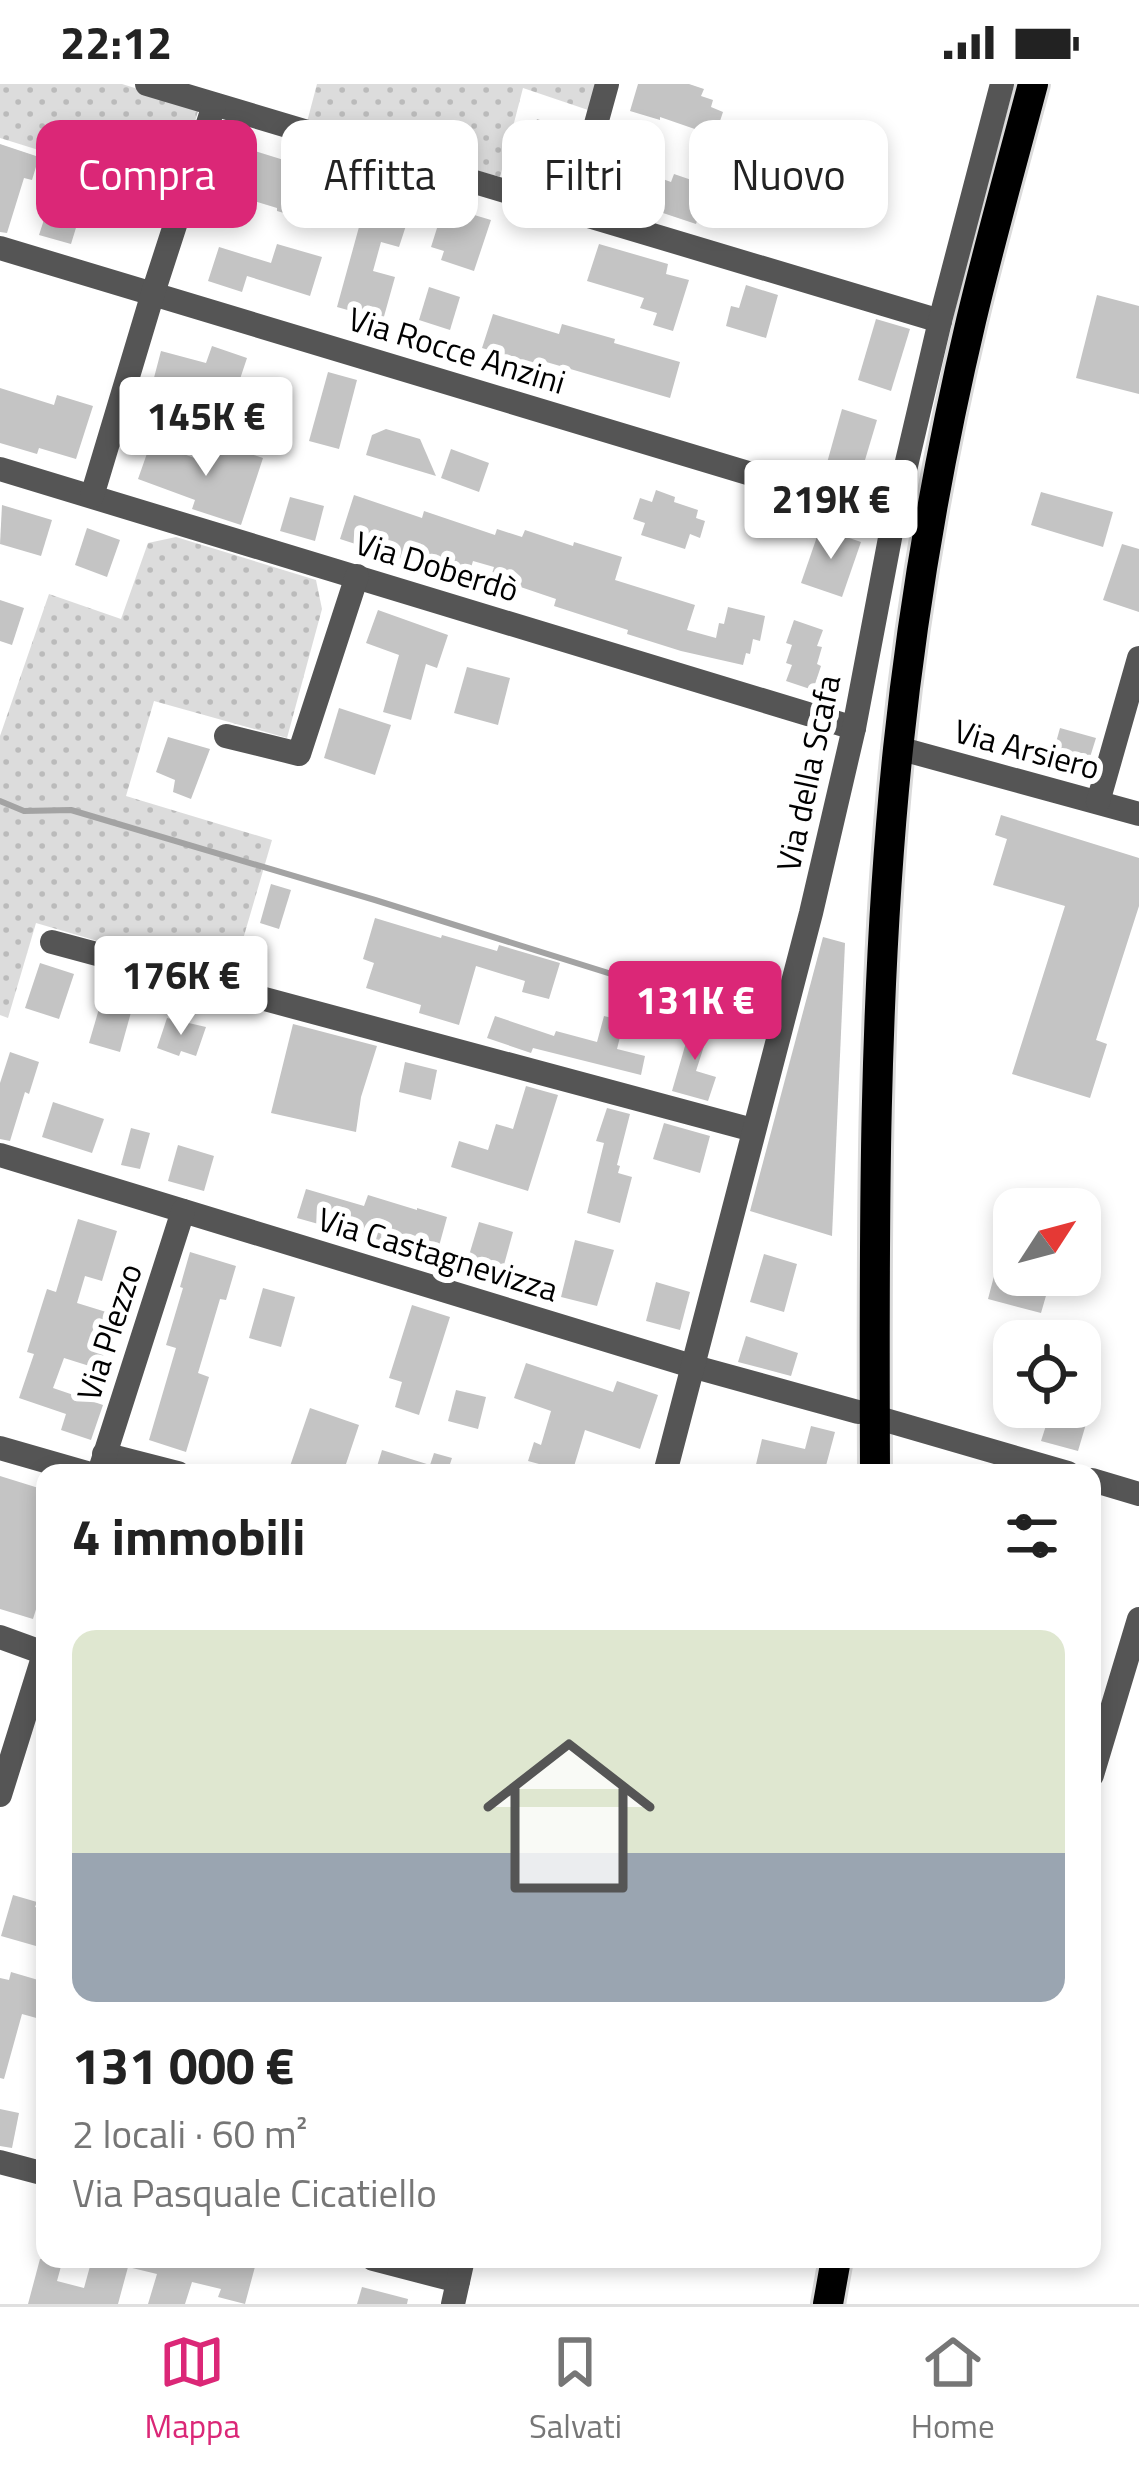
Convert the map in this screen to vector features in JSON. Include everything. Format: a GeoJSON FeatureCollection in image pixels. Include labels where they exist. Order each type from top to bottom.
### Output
{"type":"FeatureCollection","features":[{"type":"Feature","properties":{"kind":"main road"},"geometry":{"type":"LineString","coordinates":[[874,1464],[866,1414],[884,921],[898,748],[948,425],[1033,84]]}},
{"type":"Feature","properties":{"kind":"main road"},"geometry":{"type":"LineString","coordinates":[[828,2304],[834,2268]]}},
{"type":"Feature","properties":{"kind":"street"},"geometry":{"type":"LineString","coordinates":[[147,84],[502,190]]}},
{"type":"Feature","properties":{"kind":"street"},"geometry":{"type":"LineString","coordinates":[[597,120],[607,84]]}},
{"type":"Feature","properties":{"kind":"street","name":"Via della Scafa"},"geometry":{"type":"LineString","coordinates":[[668,1464],[811,913],[854,728],[894,518],[1002,84]]}},
{"type":"Feature","properties":{"kind":"street"},"geometry":{"type":"LineString","coordinates":[[92,496],[214,105]]}},
{"type":"Feature","properties":{"kind":"street"},"geometry":{"type":"LineString","coordinates":[[629,228],[940,321]]}},
{"type":"Feature","properties":{"kind":"street","name":"Via Rocce Anzini"},"geometry":{"type":"LineString","coordinates":[[0,248],[894,518]]}},
{"type":"Feature","properties":{"kind":"street","name":"Via Doberdò"},"geometry":{"type":"LineString","coordinates":[[0,470],[854,728]]}},
{"type":"Feature","properties":{"kind":"street"},"geometry":{"type":"LineString","coordinates":[[226,736],[299,754],[357,576]]}},
{"type":"Feature","properties":{"kind":"street"},"geometry":{"type":"LineString","coordinates":[[1098,802],[1139,658]]}},
{"type":"Feature","properties":{"kind":"street","name":"Via Arsiero"},"geometry":{"type":"LineString","coordinates":[[898,748],[1139,814]]}},
{"type":"Feature","properties":{"kind":"street"},"geometry":{"type":"LineString","coordinates":[[52,942],[753,1130]]}},
{"type":"Feature","properties":{"kind":"street","name":"Via Castagnevizza"},"geometry":{"type":"LineString","coordinates":[[0,1155],[695,1367],[1037,1464]]}},
{"type":"Feature","properties":{"kind":"street","name":"Via Plezzo"},"geometry":{"type":"LineString","coordinates":[[98,1464],[183,1211]]}},
{"type":"Feature","properties":{"kind":"street"},"geometry":{"type":"LineString","coordinates":[[0,1448],[82,1464]]}},
{"type":"Feature","properties":{"kind":"street"},"geometry":{"type":"LineString","coordinates":[[1101,1483],[1139,1494]]}},
{"type":"Feature","properties":{"kind":"street"},"geometry":{"type":"LineString","coordinates":[[1101,1744],[1139,1619]]}},
{"type":"Feature","properties":{"kind":"street"},"geometry":{"type":"LineString","coordinates":[[0,1637],[36,1649]]}},
{"type":"Feature","properties":{"kind":"street"},"geometry":{"type":"LineString","coordinates":[[0,1795],[33,1734]]}},
{"type":"Feature","properties":{"kind":"street"},"geometry":{"type":"LineString","coordinates":[[0,2162],[36,2172]]}},
{"type":"Feature","properties":{"kind":"street"},"geometry":{"type":"LineString","coordinates":[[408,2268],[458,2281]]}},
{"type":"Feature","properties":{"kind":"shaded area"},"geometry":{"type":"Polygon","coordinates":[[[0,84],[122,84],[199,108],[195,120],[36,120],[36,149],[0,138],[0,84]]]}},
{"type":"Feature","properties":{"kind":"shaded area"},"geometry":{"type":"Polygon","coordinates":[[[317,84],[599,84],[591,111],[523,88],[515,120],[502,120],[500,177],[478,171],[478,120],[308,120],[317,84]]]}},
{"type":"Feature","properties":{"kind":"shaded area"},"geometry":{"type":"Polygon","coordinates":[[[176,537],[316,580],[322,609],[287,738],[154,701],[126,796],[272,840],[231,980],[36,923],[8,1018],[0,1015],[0,736],[49,594],[121,619],[148,543],[176,537]]]}},
{"type":"Feature","properties":{"kind":"building"},"geometry":{"type":"Polygon","coordinates":[[[638,84],[689,84],[704,89],[701,96],[713,100],[711,107],[723,112],[720,120],[689,120],[689,127],[630,111],[638,84]]]}},
{"type":"Feature","properties":{"kind":"building"},"geometry":{"type":"Polygon","coordinates":[[[0,144],[36,156],[36,167],[32,180],[24,178],[7,233],[0,232],[0,144]]]}},
{"type":"Feature","properties":{"kind":"building"},"geometry":{"type":"Polygon","coordinates":[[[257,152],[281,159],[281,212],[257,202],[257,152]]]}},
{"type":"Feature","properties":{"kind":"building"},"geometry":{"type":"Polygon","coordinates":[[[674,174],[689,179],[689,222],[665,214],[665,180],[671,182],[674,174]]]}},
{"type":"Feature","properties":{"kind":"building"},"geometry":{"type":"Polygon","coordinates":[[[478,216],[491,220],[474,271],[441,260],[444,251],[431,247],[437,228],[478,228],[478,216]]]}},
{"type":"Feature","properties":{"kind":"building"},"geometry":{"type":"Polygon","coordinates":[[[41,228],[76,228],[71,244],[39,235],[41,228]]]}},
{"type":"Feature","properties":{"kind":"building"},"geometry":{"type":"Polygon","coordinates":[[[359,228],[405,228],[399,247],[381,242],[373,271],[395,277],[383,320],[337,307],[359,228]]]}},
{"type":"Feature","properties":{"kind":"building"},"geometry":{"type":"Polygon","coordinates":[[[277,244],[322,257],[310,296],[247,276],[242,292],[208,281],[219,247],[271,263],[277,244]]]}},
{"type":"Feature","properties":{"kind":"building"},"geometry":{"type":"Polygon","coordinates":[[[599,244],[668,264],[666,274],[689,280],[673,331],[653,325],[657,313],[640,308],[644,298],[587,281],[599,244]]]}},
{"type":"Feature","properties":{"kind":"building"},"geometry":{"type":"Polygon","coordinates":[[[746,285],[778,295],[766,338],[726,326],[731,306],[739,308],[746,285]]]}},
{"type":"Feature","properties":{"kind":"building"},"geometry":{"type":"Polygon","coordinates":[[[429,287],[460,297],[450,330],[419,320],[429,287]]]}},
{"type":"Feature","properties":{"kind":"building"},"geometry":{"type":"Polygon","coordinates":[[[1097,295],[1139,306],[1139,394],[1076,378],[1097,295]]]}},
{"type":"Feature","properties":{"kind":"building"},"geometry":{"type":"Polygon","coordinates":[[[493,314],[559,334],[562,324],[680,362],[670,398],[482,348],[493,314]]]}},
{"type":"Feature","properties":{"kind":"building"},"geometry":{"type":"Polygon","coordinates":[[[876,319],[910,329],[891,391],[858,380],[876,319]]]}},
{"type":"Feature","properties":{"kind":"building"},"geometry":{"type":"Polygon","coordinates":[[[212,346],[247,358],[232,403],[181,386],[177,401],[150,393],[161,351],[206,363],[212,346]]]}},
{"type":"Feature","properties":{"kind":"building"},"geometry":{"type":"Polygon","coordinates":[[[328,372],[357,380],[339,449],[309,441],[328,372]]]}},
{"type":"Feature","properties":{"kind":"building"},"geometry":{"type":"Polygon","coordinates":[[[0,388],[54,405],[57,395],[93,406],[76,459],[0,443],[0,388]]]}},
{"type":"Feature","properties":{"kind":"building"},"geometry":{"type":"Polygon","coordinates":[[[842,409],[877,420],[859,480],[825,470],[842,409]]]}},
{"type":"Feature","properties":{"kind":"building"},"geometry":{"type":"Polygon","coordinates":[[[386,429],[420,439],[436,476],[366,455],[372,435],[386,429]]]}},
{"type":"Feature","properties":{"kind":"building"},"geometry":{"type":"Polygon","coordinates":[[[151,442],[208,463],[215,442],[263,458],[241,525],[192,509],[195,500],[138,479],[151,442]]]}},
{"type":"Feature","properties":{"kind":"building"},"geometry":{"type":"Polygon","coordinates":[[[451,449],[489,463],[479,492],[441,478],[451,449]]]}},
{"type":"Feature","properties":{"kind":"building"},"geometry":{"type":"Polygon","coordinates":[[[656,490],[698,510],[696,518],[705,521],[700,538],[690,534],[685,549],[641,535],[645,523],[633,519],[640,498],[652,502],[656,490]]]}},
{"type":"Feature","properties":{"kind":"building"},"geometry":{"type":"Polygon","coordinates":[[[1041,492],[1113,512],[1103,547],[1031,525],[1041,492]]]}},
{"type":"Feature","properties":{"kind":"building"},"geometry":{"type":"Polygon","coordinates":[[[354,495],[422,518],[424,511],[495,535],[497,529],[522,537],[525,530],[622,557],[615,580],[695,605],[687,630],[716,638],[728,607],[765,616],[760,641],[753,639],[743,665],[681,651],[554,606],[556,599],[491,577],[494,567],[473,561],[470,571],[463,568],[460,578],[340,539],[354,495]]]}},
{"type":"Feature","properties":{"kind":"building"},"geometry":{"type":"Polygon","coordinates":[[[290,497],[324,506],[315,541],[280,531],[290,497]]]}},
{"type":"Feature","properties":{"kind":"building"},"geometry":{"type":"Polygon","coordinates":[[[2,505],[52,520],[41,556],[0,544],[2,505]]]}},
{"type":"Feature","properties":{"kind":"building"},"geometry":{"type":"Polygon","coordinates":[[[87,528],[120,540],[107,577],[75,565],[87,528]]]}},
{"type":"Feature","properties":{"kind":"building"},"geometry":{"type":"Polygon","coordinates":[[[820,528],[861,542],[842,597],[801,583],[820,528]]]}},
{"type":"Feature","properties":{"kind":"building"},"geometry":{"type":"Polygon","coordinates":[[[1122,544],[1139,549],[1139,612],[1103,600],[1122,544]]]}},
{"type":"Feature","properties":{"kind":"building"},"geometry":{"type":"Polygon","coordinates":[[[0,600],[24,608],[12,645],[0,641],[0,600]]]}},
{"type":"Feature","properties":{"kind":"building"},"geometry":{"type":"Polygon","coordinates":[[[378,610],[448,635],[437,668],[426,664],[411,720],[383,712],[399,655],[366,643],[378,610]]]}},
{"type":"Feature","properties":{"kind":"building"},"geometry":{"type":"Polygon","coordinates":[[[794,620],[823,630],[817,646],[822,647],[817,664],[821,666],[813,690],[786,681],[792,645],[786,643],[794,620]]]}},
{"type":"Feature","properties":{"kind":"building"},"geometry":{"type":"Polygon","coordinates":[[[467,667],[510,678],[498,725],[454,713],[467,667]]]}},
{"type":"Feature","properties":{"kind":"building"},"geometry":{"type":"Polygon","coordinates":[[[339,708],[391,725],[375,775],[324,758],[339,708]]]}},
{"type":"Feature","properties":{"kind":"building"},"geometry":{"type":"Polygon","coordinates":[[[1060,728],[1096,738],[1087,767],[1052,757],[1060,728]]]}},
{"type":"Feature","properties":{"kind":"building"},"geometry":{"type":"Polygon","coordinates":[[[168,737],[210,749],[191,799],[173,792],[175,780],[156,772],[168,737]]]}},
{"type":"Feature","properties":{"kind":"building"},"geometry":{"type":"Polygon","coordinates":[[[1001,815],[1139,858],[1139,906],[1096,1040],[1107,1044],[1090,1098],[1012,1074],[1065,906],[993,885],[1007,839],[995,835],[1001,815]]]}},
{"type":"Feature","properties":{"kind":"building"},"geometry":{"type":"Polygon","coordinates":[[[271,884],[291,890],[279,929],[260,923],[271,884]]]}},
{"type":"Feature","properties":{"kind":"building"},"geometry":{"type":"Polygon","coordinates":[[[375,918],[441,938],[497,951],[499,945],[560,963],[549,999],[522,992],[525,981],[476,966],[459,1025],[419,1013],[421,1005],[366,988],[374,963],[363,959],[375,918]]]}},
{"type":"Feature","properties":{"kind":"building"},"geometry":{"type":"Polygon","coordinates":[[[823,937],[845,943],[832,1236],[750,1211],[823,937]]]}},
{"type":"Feature","properties":{"kind":"building"},"geometry":{"type":"Polygon","coordinates":[[[40,963],[74,974],[59,1019],[25,1008],[40,963]]]}},
{"type":"Feature","properties":{"kind":"building"},"geometry":{"type":"Polygon","coordinates":[[[108,978],[138,987],[120,1052],[89,1043],[108,978]]]}},
{"type":"Feature","properties":{"kind":"building"},"geometry":{"type":"Polygon","coordinates":[[[694,1015],[712,1021],[696,1071],[716,1077],[708,1101],[672,1091],[694,1015]]]}},
{"type":"Feature","properties":{"kind":"building"},"geometry":{"type":"Polygon","coordinates":[[[495,1016],[554,1036],[556,1031],[597,1042],[604,1016],[624,1021],[617,1049],[645,1056],[641,1075],[533,1048],[531,1053],[487,1038],[495,1016]]]}},
{"type":"Feature","properties":{"kind":"building"},"geometry":{"type":"Polygon","coordinates":[[[167,1018],[206,1027],[196,1056],[157,1048],[167,1018]]]}},
{"type":"Feature","properties":{"kind":"building"},"geometry":{"type":"Polygon","coordinates":[[[293,1024],[377,1046],[356,1132],[271,1113],[293,1024]]]}},
{"type":"Feature","properties":{"kind":"building"},"geometry":{"type":"Polygon","coordinates":[[[10,1052],[39,1062],[10,1141],[0,1139],[0,1083],[10,1052]]]}},
{"type":"Feature","properties":{"kind":"building"},"geometry":{"type":"Polygon","coordinates":[[[405,1062],[437,1070],[431,1100],[399,1092],[405,1062]]]}},
{"type":"Feature","properties":{"kind":"building"},"geometry":{"type":"Polygon","coordinates":[[[526,1086],[558,1095],[528,1191],[451,1167],[459,1141],[488,1150],[496,1124],[513,1129],[526,1086]]]}},
{"type":"Feature","properties":{"kind":"building"},"geometry":{"type":"Polygon","coordinates":[[[53,1102],[104,1119],[92,1153],[42,1137],[53,1102]]]}},
{"type":"Feature","properties":{"kind":"building"},"geometry":{"type":"Polygon","coordinates":[[[607,1108],[630,1114],[617,1165],[618,1173],[632,1177],[620,1223],[587,1213],[604,1143],[596,1141],[607,1108]]]}},
{"type":"Feature","properties":{"kind":"building"},"geometry":{"type":"Polygon","coordinates":[[[664,1123],[710,1136],[700,1173],[653,1159],[664,1123]]]}},
{"type":"Feature","properties":{"kind":"building"},"geometry":{"type":"Polygon","coordinates":[[[131,1128],[150,1133],[140,1169],[121,1165],[131,1128]]]}},
{"type":"Feature","properties":{"kind":"building"},"geometry":{"type":"Polygon","coordinates":[[[178,1145],[214,1156],[204,1191],[168,1181],[178,1145]]]}},
{"type":"Feature","properties":{"kind":"building"},"geometry":{"type":"Polygon","coordinates":[[[306,1189],[364,1206],[368,1195],[447,1217],[436,1257],[297,1218],[306,1189]]]}},
{"type":"Feature","properties":{"kind":"building"},"geometry":{"type":"Polygon","coordinates":[[[78,1219],[117,1231],[102,1281],[85,1276],[77,1303],[116,1315],[99,1369],[64,1358],[53,1388],[103,1405],[91,1440],[61,1430],[66,1414],[19,1398],[34,1354],[27,1352],[47,1289],[56,1292],[78,1219]]]}},
{"type":"Feature","properties":{"kind":"building"},"geometry":{"type":"Polygon","coordinates":[[[479,1222],[513,1232],[502,1272],[467,1262],[479,1222]]]}},
{"type":"Feature","properties":{"kind":"building"},"geometry":{"type":"Polygon","coordinates":[[[575,1240],[614,1250],[597,1306],[561,1297],[575,1240]]]}},
{"type":"Feature","properties":{"kind":"building"},"geometry":{"type":"Polygon","coordinates":[[[190,1252],[236,1266],[226,1300],[220,1299],[198,1373],[209,1377],[186,1452],[149,1440],[176,1348],[166,1345],[190,1252]]]}},
{"type":"Feature","properties":{"kind":"building"},"geometry":{"type":"Polygon","coordinates":[[[764,1254],[797,1264],[784,1312],[750,1302],[764,1254]]]}},
{"type":"Feature","properties":{"kind":"building"},"geometry":{"type":"Polygon","coordinates":[[[993,1280],[993,1296],[1046,1296],[1041,1313],[988,1299],[993,1280]]]}},
{"type":"Feature","properties":{"kind":"building"},"geometry":{"type":"Polygon","coordinates":[[[656,1282],[690,1292],[680,1330],[646,1321],[656,1282]]]}},
{"type":"Feature","properties":{"kind":"building"},"geometry":{"type":"Polygon","coordinates":[[[263,1288],[295,1297],[281,1347],[249,1338],[263,1288]]]}},
{"type":"Feature","properties":{"kind":"building"},"geometry":{"type":"Polygon","coordinates":[[[412,1305],[450,1317],[419,1415],[395,1407],[402,1382],[389,1378],[412,1305]]]}},
{"type":"Feature","properties":{"kind":"building"},"geometry":{"type":"Polygon","coordinates":[[[746,1336],[798,1353],[791,1376],[738,1362],[746,1336]]]}},
{"type":"Feature","properties":{"kind":"building"},"geometry":{"type":"Polygon","coordinates":[[[526,1363],[613,1392],[617,1381],[658,1395],[640,1449],[585,1430],[575,1464],[528,1461],[534,1442],[541,1445],[551,1411],[514,1398],[526,1363]]]}},
{"type":"Feature","properties":{"kind":"building"},"geometry":{"type":"Polygon","coordinates":[[[456,1390],[486,1397],[478,1429],[448,1421],[456,1390]]]}},
{"type":"Feature","properties":{"kind":"building"},"geometry":{"type":"Polygon","coordinates":[[[310,1408],[359,1425],[346,1464],[291,1464],[310,1408]]]}},
{"type":"Feature","properties":{"kind":"building"},"geometry":{"type":"Polygon","coordinates":[[[811,1426],[835,1432],[826,1464],[756,1464],[762,1439],[805,1449],[811,1426]]]}},
{"type":"Feature","properties":{"kind":"building"},"geometry":{"type":"Polygon","coordinates":[[[1045,1428],[1085,1428],[1078,1451],[1041,1441],[1045,1428]]]}},
{"type":"Feature","properties":{"kind":"building"},"geometry":{"type":"Polygon","coordinates":[[[382,1450],[427,1464],[378,1464],[382,1450]]]}},
{"type":"Feature","properties":{"kind":"building"},"geometry":{"type":"Polygon","coordinates":[[[434,1453],[452,1458],[450,1464],[430,1464],[434,1453]]]}},
{"type":"Feature","properties":{"kind":"building"},"geometry":{"type":"Polygon","coordinates":[[[0,1476],[36,1487],[36,1610],[33,1619],[0,1609],[0,1476]]]}},
{"type":"Feature","properties":{"kind":"building"},"geometry":{"type":"Polygon","coordinates":[[[13,1895],[36,1902],[36,1946],[1,1936],[13,1895]]]}},
{"type":"Feature","properties":{"kind":"building"},"geometry":{"type":"Polygon","coordinates":[[[11,1972],[36,1979],[36,2018],[22,2014],[4,2079],[0,2078],[0,1978],[9,1980],[11,1972]]]}},
{"type":"Feature","properties":{"kind":"building"},"geometry":{"type":"Polygon","coordinates":[[[0,2109],[19,2113],[12,2148],[0,2146],[0,2109]]]}},
{"type":"Feature","properties":{"kind":"building"},"geometry":{"type":"Polygon","coordinates":[[[38,2268],[61,2268],[57,2281],[84,2288],[90,2268],[128,2268],[118,2304],[28,2304],[38,2268]]]}},
{"type":"Feature","properties":{"kind":"building"},"geometry":{"type":"Polygon","coordinates":[[[132,2268],[255,2268],[245,2304],[218,2297],[221,2289],[192,2282],[185,2304],[148,2304],[157,2274],[132,2268]]]}},
{"type":"Feature","properties":{"kind":"building"},"geometry":{"type":"Polygon","coordinates":[[[362,2287],[408,2299],[407,2304],[357,2304],[362,2287]]]}},
{"type":"Feature","properties":{"kind":"waterway"},"geometry":{"type":"LineString","coordinates":[[0,801],[24,811],[71,810],[768,1023]]}}]}
